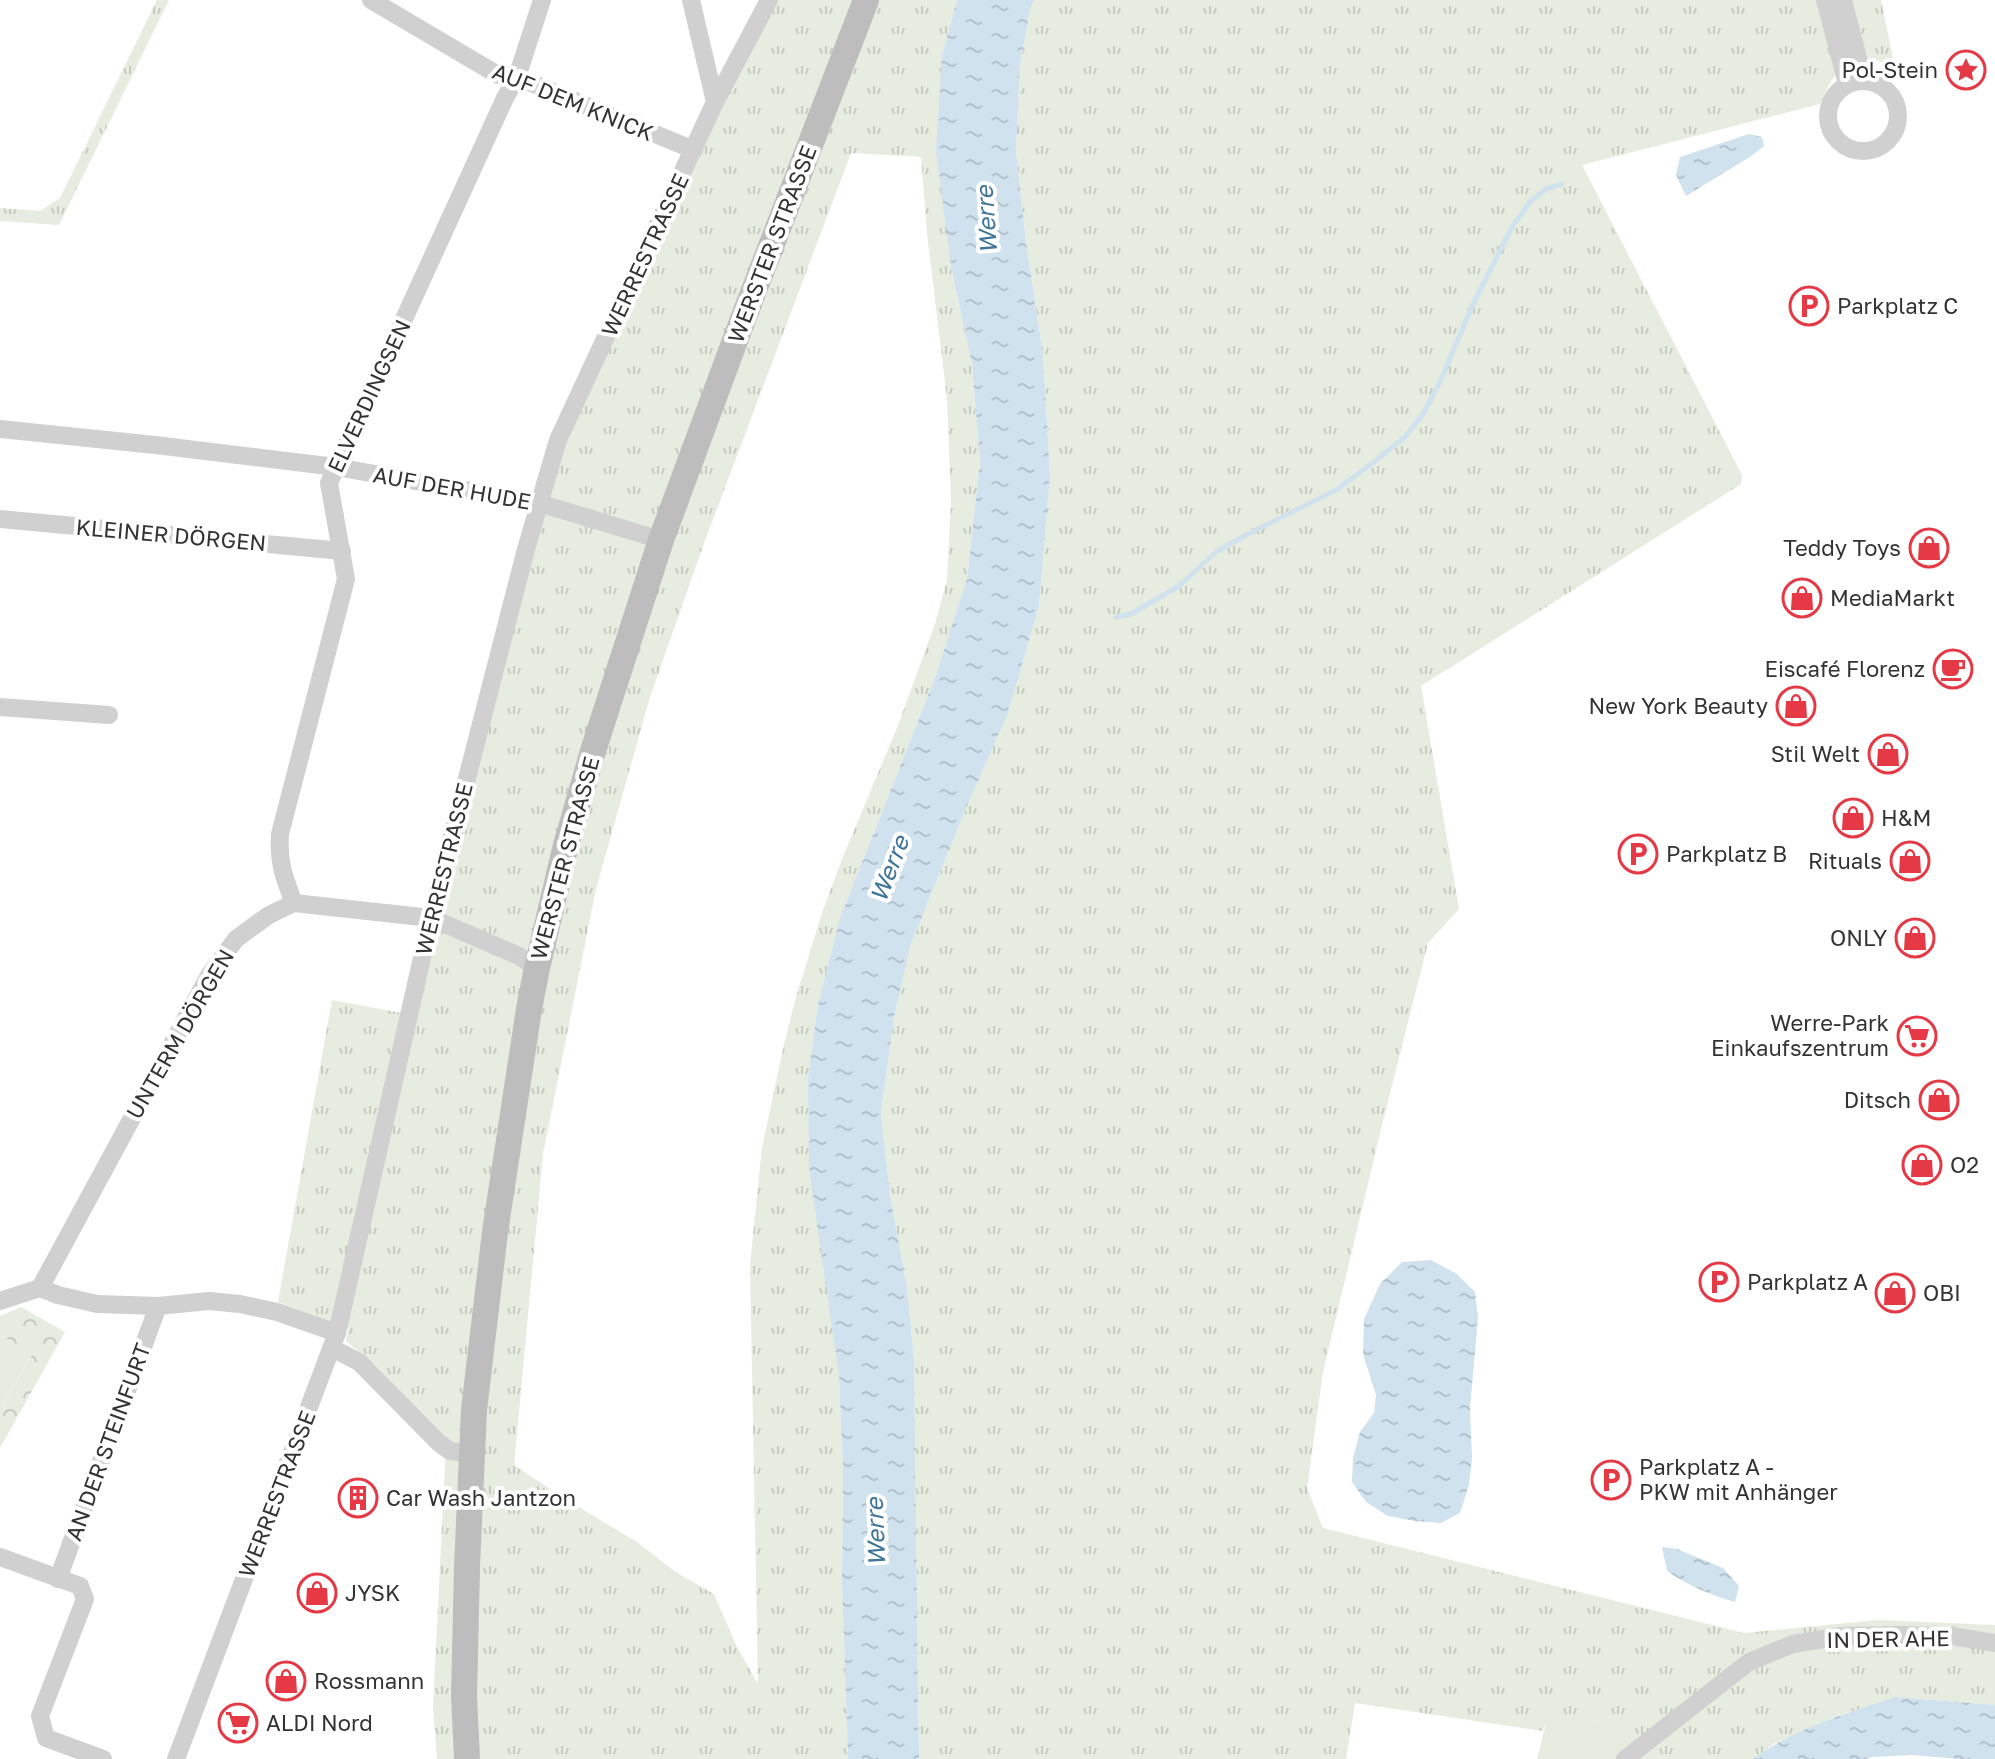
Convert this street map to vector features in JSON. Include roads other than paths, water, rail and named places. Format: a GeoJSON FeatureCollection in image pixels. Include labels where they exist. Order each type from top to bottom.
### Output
{"type":"FeatureCollection","features":[{"type":"Feature","properties":{"kind":"main road","name":"WERSTER STRASSE"},"geometry":{"type":"LineString","coordinates":[[467,1759],[467,1567],[474,1410],[495,1232],[537,968],[566,845],[593,751],[661,540],[866,0]]}},
{"type":"Feature","properties":{"kind":"street","name":"AUF DEM KNICK"},"geometry":{"type":"LineString","coordinates":[[371,0],[498,75],[517,77],[694,150]]}},
{"type":"Feature","properties":{"kind":"street","name":"ELVERDINGSEN"},"geometry":{"type":"LineString","coordinates":[[294,903],[283,877],[278,853],[280,834],[346,579],[329,483],[517,77],[542,0]]}},
{"type":"Feature","properties":{"kind":"street"},"geometry":{"type":"LineString","coordinates":[[691,0],[715,102]]}},
{"type":"Feature","properties":{"kind":"street","name":"WERRESTRASSE"},"geometry":{"type":"LineString","coordinates":[[176,1759],[334,1340],[431,918],[558,440],[715,102],[769,0]]}},
{"type":"Feature","properties":{"kind":"street"},"geometry":{"type":"LineString","coordinates":[[1825,0],[1855,82],[1843,0]]}},
{"type":"Feature","properties":{"kind":"street","name":"AUF DER HUDE"},"geometry":{"type":"LineString","coordinates":[[0,429],[336,467],[539,503],[661,540]]}},
{"type":"Feature","properties":{"kind":"street","name":"KLEINER DÖRGEN"},"geometry":{"type":"LineString","coordinates":[[0,519],[342,551]]}},
{"type":"Feature","properties":{"kind":"street"},"geometry":{"type":"LineString","coordinates":[[0,707],[109,715]]}},
{"type":"Feature","properties":{"kind":"street"},"geometry":{"type":"LineString","coordinates":[[294,903],[431,918],[519,956],[537,968]]}},
{"type":"Feature","properties":{"kind":"street","name":"UNTERM DÖRGEN"},"geometry":{"type":"LineString","coordinates":[[40,1288],[210,974],[236,939],[269,915],[294,903]]}},
{"type":"Feature","properties":{"kind":"street"},"geometry":{"type":"LineString","coordinates":[[0,1301],[40,1288],[97,1304],[158,1306],[209,1301],[268,1310],[334,1340],[439,1443],[450,1451],[472,1454]]}},
{"type":"Feature","properties":{"kind":"street","name":"AN DER STEINFURT"},"geometry":{"type":"LineString","coordinates":[[58,1579],[158,1306]]}},
{"type":"Feature","properties":{"kind":"street"},"geometry":{"type":"LineString","coordinates":[[0,1557],[80,1586],[85,1599],[40,1716],[46,1738],[103,1759]]}},
{"type":"Feature","properties":{"kind":"street","name":"IN DER AHE"},"geometry":{"type":"LineString","coordinates":[[1625,1759],[1749,1662],[1793,1644],[1841,1636],[1883,1635],[1952,1636],[1995,1643]]}},
{"type":"Feature","properties":{"kind":"water","name":"Werre"},"geometry":{"type":"Polygon","coordinates":[[[957,0],[1034,0],[1020,66],[1016,151],[1043,354],[1050,475],[1039,606],[1008,713],[911,944],[894,1017],[881,1113],[890,1195],[907,1287],[914,1358],[919,1759],[848,1759],[839,1376],[809,1169],[808,1078],[818,1004],[840,918],[935,678],[967,579],[980,462],[972,364],[951,267],[936,150],[942,55],[957,0]]]}},
{"type":"Feature","properties":{"kind":"water"},"geometry":{"type":"Polygon","coordinates":[[[1749,134],[1762,137],[1764,146],[1686,196],[1676,175],[1680,157],[1749,134]]]}},
{"type":"Feature","properties":{"kind":"water"},"geometry":{"type":"Polygon","coordinates":[[[1431,1260],[1457,1274],[1475,1292],[1478,1318],[1470,1408],[1472,1458],[1469,1485],[1460,1513],[1441,1523],[1388,1516],[1366,1502],[1352,1482],[1353,1458],[1360,1432],[1374,1413],[1376,1395],[1363,1354],[1364,1319],[1380,1284],[1402,1262],[1431,1260]]]}},
{"type":"Feature","properties":{"kind":"water"},"geometry":{"type":"Polygon","coordinates":[[[1662,1547],[1677,1549],[1723,1568],[1739,1586],[1735,1602],[1700,1590],[1667,1571],[1662,1547]]]}},
{"type":"Feature","properties":{"kind":"water"},"geometry":{"type":"Polygon","coordinates":[[[1895,1697],[1995,1705],[1995,1759],[1912,1755],[1868,1759],[1753,1759],[1803,1730],[1895,1697]]]}},
{"type":"Feature","properties":{"kind":"waterway"},"geometry":{"type":"LineString","coordinates":[[1116,617],[1131,614],[1179,586],[1216,552],[1336,490],[1405,437],[1423,414],[1440,382],[1473,304],[1512,227],[1531,201],[1546,189],[1562,184]]}},
{"type":"Feature","properties":{"kind":"place","name":"Pol-Stein"},"geometry":{"type":"Point","coordinates":[1966,70]}},
{"type":"Feature","properties":{"kind":"place","name":"Parkplatz C"},"geometry":{"type":"Point","coordinates":[1809,306]}},
{"type":"Feature","properties":{"kind":"place","name":"Teddy Toys"},"geometry":{"type":"Point","coordinates":[1929,548]}},
{"type":"Feature","properties":{"kind":"place","name":"MediaMarkt"},"geometry":{"type":"Point","coordinates":[1802,598]}},
{"type":"Feature","properties":{"kind":"place","name":"Eiscafé Florenz"},"geometry":{"type":"Point","coordinates":[1953,669]}},
{"type":"Feature","properties":{"kind":"place","name":"New York Beauty"},"geometry":{"type":"Point","coordinates":[1796,706]}},
{"type":"Feature","properties":{"kind":"place","name":"Stil Welt"},"geometry":{"type":"Point","coordinates":[1888,754]}},
{"type":"Feature","properties":{"kind":"place","name":"H&M"},"geometry":{"type":"Point","coordinates":[1853,818]}},
{"type":"Feature","properties":{"kind":"place","name":"Parkplatz B"},"geometry":{"type":"Point","coordinates":[1638,854]}},
{"type":"Feature","properties":{"kind":"place","name":"Rituals"},"geometry":{"type":"Point","coordinates":[1910,861]}},
{"type":"Feature","properties":{"kind":"place","name":"ONLY"},"geometry":{"type":"Point","coordinates":[1915,938]}},
{"type":"Feature","properties":{"kind":"place","name":"Werre-Park Einkaufszentrum"},"geometry":{"type":"Point","coordinates":[1917,1036]}},
{"type":"Feature","properties":{"kind":"place","name":"Ditsch"},"geometry":{"type":"Point","coordinates":[1939,1100]}},
{"type":"Feature","properties":{"kind":"place","name":"O2"},"geometry":{"type":"Point","coordinates":[1922,1165]}},
{"type":"Feature","properties":{"kind":"place","name":"Parkplatz A"},"geometry":{"type":"Point","coordinates":[1719,1282]}},
{"type":"Feature","properties":{"kind":"place","name":"OBI"},"geometry":{"type":"Point","coordinates":[1895,1293]}},
{"type":"Feature","properties":{"kind":"place","name":"Parkplatz A - PKW mit Anhänger"},"geometry":{"type":"Point","coordinates":[1611,1480]}},
{"type":"Feature","properties":{"kind":"place","name":"Car Wash Jantzon"},"geometry":{"type":"Point","coordinates":[358,1498]}},
{"type":"Feature","properties":{"kind":"place","name":"JYSK"},"geometry":{"type":"Point","coordinates":[317,1593]}},
{"type":"Feature","properties":{"kind":"place","name":"Rossmann"},"geometry":{"type":"Point","coordinates":[286,1681]}},
{"type":"Feature","properties":{"kind":"place","name":"ALDI Nord"},"geometry":{"type":"Point","coordinates":[238,1723]}}]}
